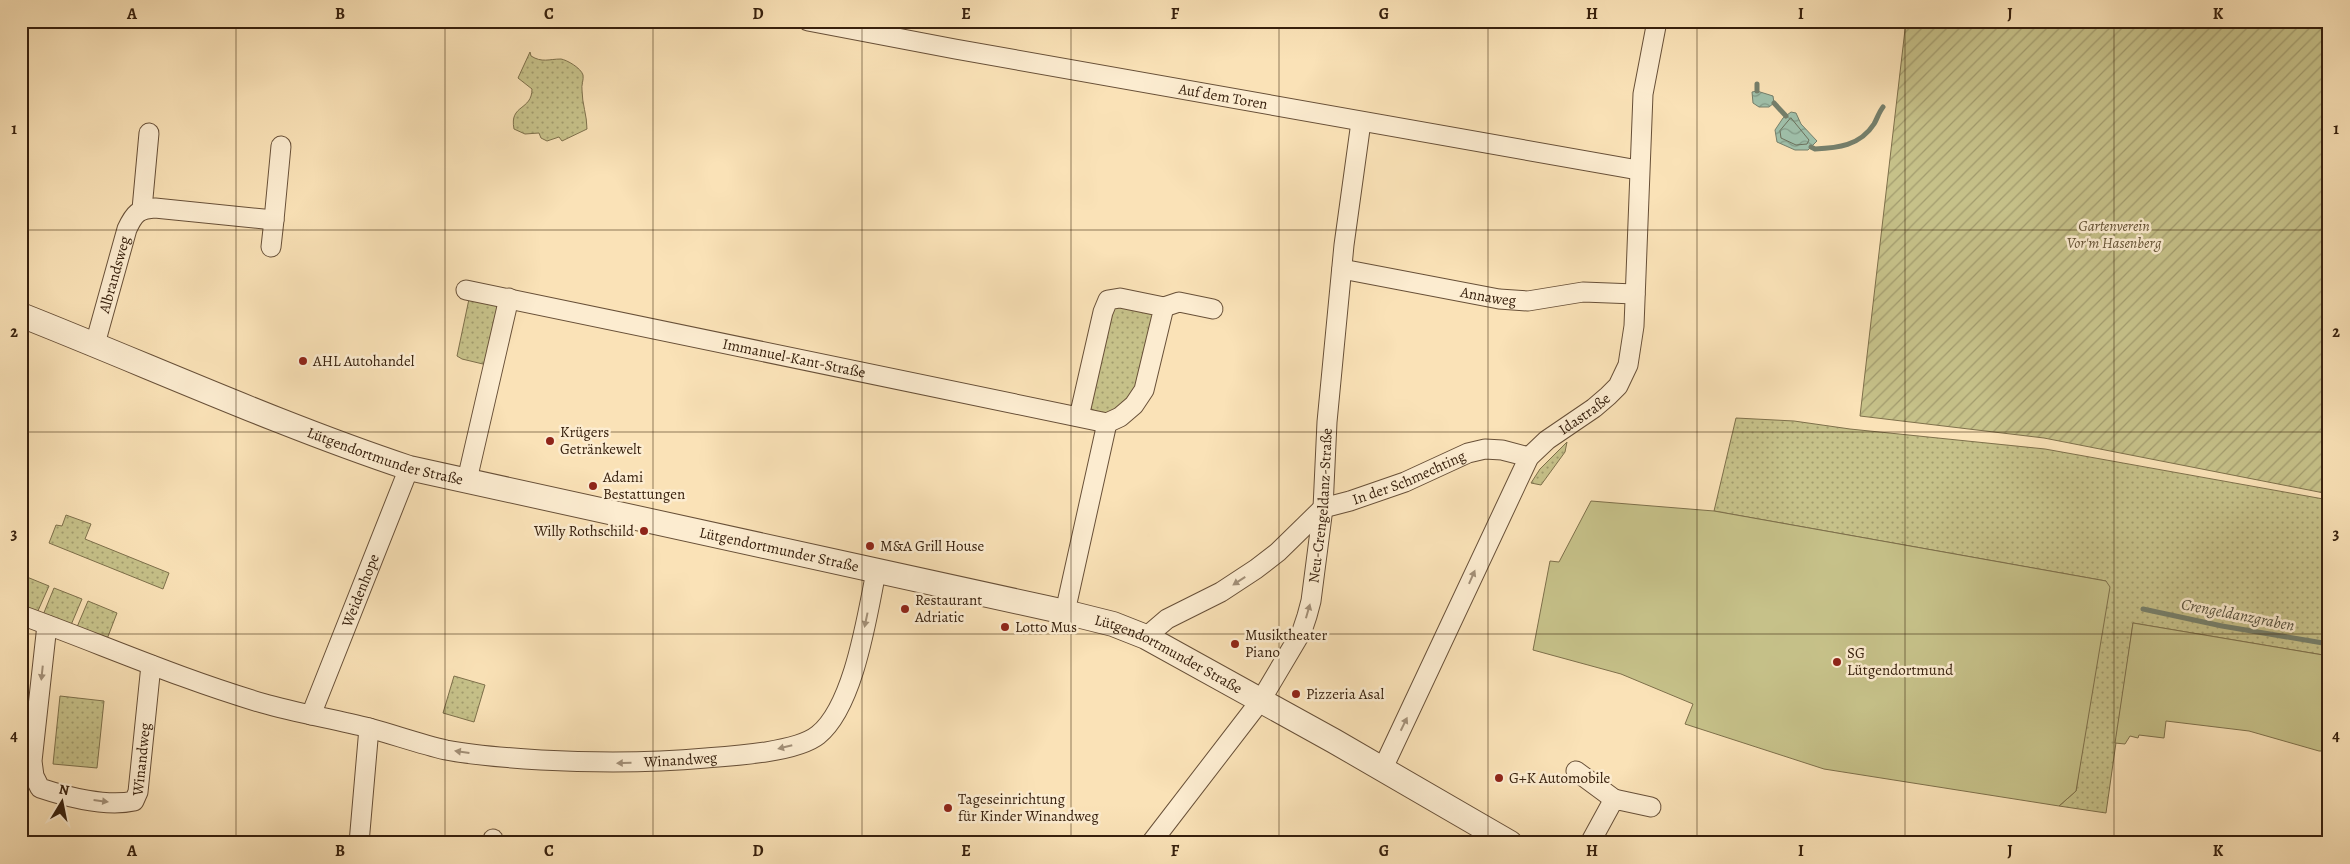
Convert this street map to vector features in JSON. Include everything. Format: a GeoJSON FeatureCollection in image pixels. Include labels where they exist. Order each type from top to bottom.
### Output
{"type":"FeatureCollection","features":[{"type":"Feature","properties":{"kind":"street","name":"Auf dem Toren"},"geometry":{"type":"LineString","coordinates":[[808,21],[1361,122],[1638,170]]}},
{"type":"Feature","properties":{"kind":"street","name":"Idastraße"},"geometry":{"type":"LineString","coordinates":[[1383,768],[1419,694],[1488,540],[1529,457],[1547,440],[1594,408],[1618,386],[1628,365],[1632,346],[1635,294],[1638,170],[1643,94],[1657,21]]}},
{"type":"Feature","properties":{"kind":"street","name":"Neu-Crengeldanz-Straße"},"geometry":{"type":"LineString","coordinates":[[1151,843],[1261,700],[1302,631],[1311,601],[1323,508],[1327,422],[1342,269],[1361,122]]}},
{"type":"Feature","properties":{"kind":"street"},"geometry":{"type":"LineString","coordinates":[[149,133],[142,209],[154,208],[274,220]]}},
{"type":"Feature","properties":{"kind":"street"},"geometry":{"type":"LineString","coordinates":[[270,247],[281,146]]}},
{"type":"Feature","properties":{"kind":"street","name":"Albrandsweg"},"geometry":{"type":"LineString","coordinates":[[95,344],[127,228],[133,217],[142,209]]}},
{"type":"Feature","properties":{"kind":"street","name":"Annaweg"},"geometry":{"type":"LineString","coordinates":[[1342,269],[1499,299],[1528,301],[1583,292],[1635,294]]}},
{"type":"Feature","properties":{"kind":"street","name":"Immanuel-Kant-Straße"},"geometry":{"type":"LineString","coordinates":[[466,290],[1107,423]]}},
{"type":"Feature","properties":{"kind":"street"},"geometry":{"type":"LineString","coordinates":[[467,480],[509,298]]}},
{"type":"Feature","properties":{"kind":"street"},"geometry":{"type":"LineString","coordinates":[[1079,417],[1103,312],[1108,300],[1120,298],[1164,306],[1179,302],[1213,309]]}},
{"type":"Feature","properties":{"kind":"street"},"geometry":{"type":"LineString","coordinates":[[1065,612],[1107,423],[1134,405],[1144,390],[1164,306]]}},
{"type":"Feature","properties":{"kind":"street","name":"Lütgendortmunder Straße"},"geometry":{"type":"LineString","coordinates":[[21,315],[298,427],[409,468],[1113,624],[1146,637],[1261,700],[1383,768],[1510,843]]}},
{"type":"Feature","properties":{"kind":"street","name":"In der Schmechting"},"geometry":{"type":"LineString","coordinates":[[1146,637],[1167,619],[1240,582],[1278,552],[1323,508],[1405,482],[1468,453],[1502,450],[1529,457]]}},
{"type":"Feature","properties":{"kind":"street","name":"Weidenhope"},"geometry":{"type":"LineString","coordinates":[[311,714],[409,468]]}},
{"type":"Feature","properties":{"kind":"street"},"geometry":{"type":"LineString","coordinates":[[1278,552],[1298,547],[1305,550],[1315,565]]}},
{"type":"Feature","properties":{"kind":"street","name":"Winandweg"},"geometry":{"type":"LineString","coordinates":[[21,615],[151,665],[261,702],[369,728],[446,750],[500,758],[593,763],[648,762],[766,752],[800,743],[817,736],[830,723],[843,698],[863,636],[876,572]]}},
{"type":"Feature","properties":{"kind":"street","name":"Winandweg"},"geometry":{"type":"LineString","coordinates":[[47,625],[32,761],[34,776],[40,788],[66,796],[124,804],[134,801],[138,792],[151,665]]}},
{"type":"Feature","properties":{"kind":"street"},"geometry":{"type":"LineString","coordinates":[[359,843],[369,728]]}},
{"type":"Feature","properties":{"kind":"street"},"geometry":{"type":"LineString","coordinates":[[1576,771],[1614,799],[1651,807]]}},
{"type":"Feature","properties":{"kind":"street"},"geometry":{"type":"LineString","coordinates":[[1590,843],[1614,799]]}},
{"type":"Feature","properties":{"kind":"green space","name":"Gartenverein Vor'm Hasenberg"},"geometry":{"type":"Polygon","coordinates":[[[1906,21],[2329,21],[2329,494],[2044,438],[1860,416],[1906,21]]]}},
{"type":"Feature","properties":{"kind":"green space"},"geometry":{"type":"Polygon","coordinates":[[[530,52],[531,56],[539,59],[564,60],[582,72],[582,95],[587,129],[562,141],[559,137],[547,141],[541,138],[539,133],[525,134],[514,129],[513,121],[517,111],[531,96],[532,89],[518,78],[530,52]]]}},
{"type":"Feature","properties":{"kind":"green space"},"geometry":{"type":"Polygon","coordinates":[[[469,299],[500,306],[487,365],[457,356],[469,299]]]}},
{"type":"Feature","properties":{"kind":"green space"},"geometry":{"type":"Polygon","coordinates":[[[1122,302],[1156,315],[1143,381],[1136,394],[1119,410],[1105,413],[1097,412],[1090,408],[1108,313],[1122,302]]]}},
{"type":"Feature","properties":{"kind":"green space"},"geometry":{"type":"Polygon","coordinates":[[[1736,418],[1794,421],[1850,429],[2045,449],[2329,500],[2329,656],[2133,623],[2106,813],[2059,806],[2076,791],[2106,581],[1714,511],[1736,418]]]}},
{"type":"Feature","properties":{"kind":"green space"},"geometry":{"type":"Polygon","coordinates":[[[1567,442],[1565,452],[1541,485],[1531,483],[1540,469],[1567,442]]]}},
{"type":"Feature","properties":{"kind":"green space","name":"SG Lütgendortmund"},"geometry":{"type":"Polygon","coordinates":[[[1591,501],[1714,511],[2106,581],[2110,587],[2076,791],[2059,806],[1824,769],[1685,724],[1693,704],[1621,674],[1533,650],[1550,561],[1559,562],[1591,501]]]}},
{"type":"Feature","properties":{"kind":"green space"},"geometry":{"type":"Polygon","coordinates":[[[66,515],[91,524],[85,539],[169,573],[163,589],[49,543],[56,525],[62,526],[66,515]]]}},
{"type":"Feature","properties":{"kind":"green space"},"geometry":{"type":"Polygon","coordinates":[[[22,575],[49,586],[37,613],[21,607],[22,575]]]}},
{"type":"Feature","properties":{"kind":"green space"},"geometry":{"type":"Polygon","coordinates":[[[54,588],[82,599],[71,625],[43,615],[54,588]]]}},
{"type":"Feature","properties":{"kind":"green space"},"geometry":{"type":"Polygon","coordinates":[[[88,601],[117,613],[107,639],[77,627],[88,601]]]}},
{"type":"Feature","properties":{"kind":"green space"},"geometry":{"type":"Polygon","coordinates":[[[2133,623],[2329,656],[2329,751],[2319,751],[2249,731],[2166,721],[2164,738],[2139,735],[2138,738],[2130,736],[2125,744],[2115,743],[2133,623]]]}},
{"type":"Feature","properties":{"kind":"green space"},"geometry":{"type":"Polygon","coordinates":[[[454,676],[485,685],[474,722],[443,713],[454,676]]]}},
{"type":"Feature","properties":{"kind":"green space"},"geometry":{"type":"Polygon","coordinates":[[[60,696],[104,701],[97,768],[53,764],[60,696]]]}},
{"type":"Feature","properties":{"kind":"water"},"geometry":{"type":"Polygon","coordinates":[[[1757,91],[1773,96],[1774,103],[1769,107],[1759,107],[1753,103],[1752,92],[1757,91]]]}},
{"type":"Feature","properties":{"kind":"water"},"geometry":{"type":"Polygon","coordinates":[[[1791,112],[1796,113],[1801,124],[1817,141],[1808,150],[1795,150],[1777,142],[1775,130],[1783,118],[1791,112]]]}},
{"type":"Feature","properties":{"kind":"waterway"},"geometry":{"type":"LineString","coordinates":[[1757,84],[1757,91]]}},
{"type":"Feature","properties":{"kind":"waterway"},"geometry":{"type":"LineString","coordinates":[[1774,103],[1786,116]]}},
{"type":"Feature","properties":{"kind":"waterway"},"geometry":{"type":"LineString","coordinates":[[1811,147],[1815,149],[1832,148],[1855,141],[1862,137],[1874,124],[1883,107]]}},
{"type":"Feature","properties":{"kind":"waterway","name":"Crengeldanzgraben"},"geometry":{"type":"LineString","coordinates":[[2143,609],[2222,626],[2329,644]]}},
{"type":"Feature","properties":{"kind":"place","name":"AHL Autohandel"},"geometry":{"type":"Point","coordinates":[303,361]}},
{"type":"Feature","properties":{"kind":"place","name":"Krügers Getränkewelt"},"geometry":{"type":"Point","coordinates":[550,441]}},
{"type":"Feature","properties":{"kind":"place","name":"Adami Bestattungen"},"geometry":{"type":"Point","coordinates":[593,486]}},
{"type":"Feature","properties":{"kind":"place","name":"Willy Rothschild"},"geometry":{"type":"Point","coordinates":[644,531]}},
{"type":"Feature","properties":{"kind":"place","name":"M&A Grill House"},"geometry":{"type":"Point","coordinates":[870,546]}},
{"type":"Feature","properties":{"kind":"place","name":"Restaurant Adriatic"},"geometry":{"type":"Point","coordinates":[905,609]}},
{"type":"Feature","properties":{"kind":"place","name":"Lotto Mus"},"geometry":{"type":"Point","coordinates":[1005,627]}},
{"type":"Feature","properties":{"kind":"place","name":"Musiktheater Piano"},"geometry":{"type":"Point","coordinates":[1235,644]}},
{"type":"Feature","properties":{"kind":"place","name":"SG Lütgendortmund"},"geometry":{"type":"Point","coordinates":[1837,662]}},
{"type":"Feature","properties":{"kind":"place","name":"Pizzeria Asal"},"geometry":{"type":"Point","coordinates":[1296,694]}},
{"type":"Feature","properties":{"kind":"place","name":"G+K Automobile"},"geometry":{"type":"Point","coordinates":[1499,778]}},
{"type":"Feature","properties":{"kind":"place","name":"Tageseinrichtung für Kinder Winandweg"},"geometry":{"type":"Point","coordinates":[948,808]}}]}
